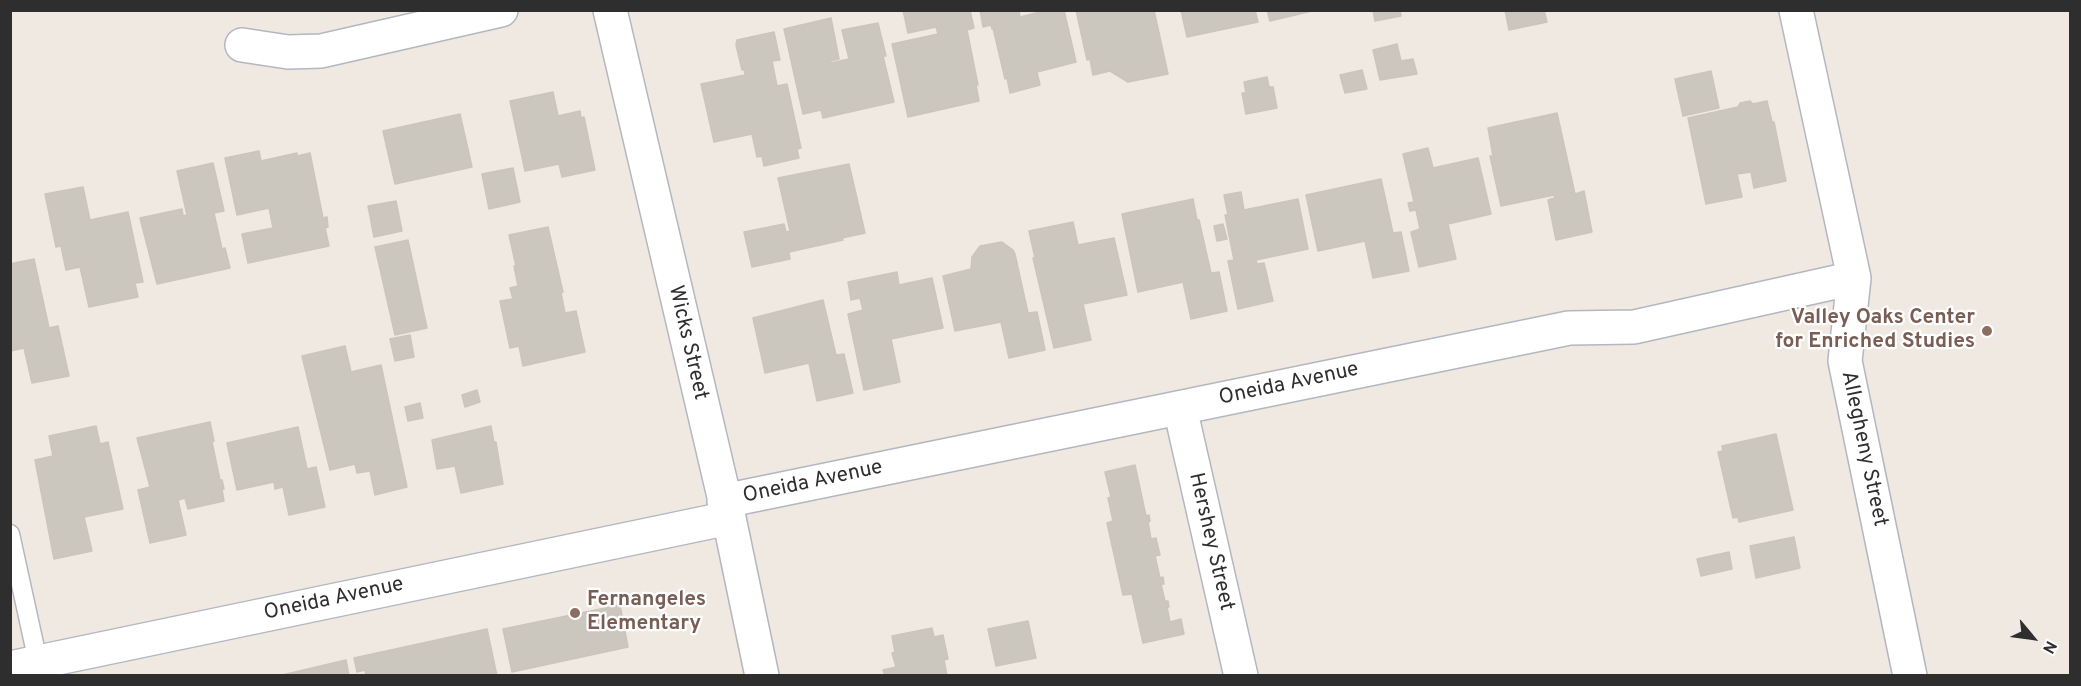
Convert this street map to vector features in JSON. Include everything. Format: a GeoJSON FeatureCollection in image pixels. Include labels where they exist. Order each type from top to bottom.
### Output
{"type":"FeatureCollection","features":[{"type":"Feature","properties":{"kind":"street"},"geometry":{"type":"LineString","coordinates":[[242,45],[288,52],[321,51],[501,10]]}},
{"type":"Feature","properties":{"kind":"street","name":"Wicks Street"},"geometry":{"type":"LineString","coordinates":[[610,10],[762,675]]}},
{"type":"Feature","properties":{"kind":"street","name":"Allegheny Street"},"geometry":{"type":"LineString","coordinates":[[1796,10],[1854,278],[1845,361],[1910,675]]}},
{"type":"Feature","properties":{"kind":"street","name":"Oneida Avenue"},"geometry":{"type":"LineString","coordinates":[[24,665],[1180,408],[1569,328],[1634,327],[1854,278]]}},
{"type":"Feature","properties":{"kind":"street","name":"Hershey Street"},"geometry":{"type":"LineString","coordinates":[[1180,408],[1241,675]]}},
{"type":"Feature","properties":{"kind":"lane"},"geometry":{"type":"LineString","coordinates":[[10,534],[24,665]]}},
{"type":"Feature","properties":{"kind":"building"},"geometry":{"type":"Polygon","coordinates":[[[903,10],[970,10],[974,28],[967,30],[979,101],[908,117],[892,44],[938,34],[936,27],[908,33],[903,10]]]}},
{"type":"Feature","properties":{"kind":"building"},"geometry":{"type":"Polygon","coordinates":[[[980,10],[1019,10],[1020,17],[1048,10],[1064,10],[1076,62],[1037,72],[1040,85],[1010,93],[993,28],[991,25],[983,27],[980,10]]]}},
{"type":"Feature","properties":{"kind":"building"},"geometry":{"type":"Polygon","coordinates":[[[1076,10],[1154,10],[1168,74],[1128,82],[1110,71],[1093,75],[1090,59],[1087,60],[1076,10]]]}},
{"type":"Feature","properties":{"kind":"building"},"geometry":{"type":"Polygon","coordinates":[[[1181,10],[1255,10],[1258,22],[1187,37],[1181,10]]]}},
{"type":"Feature","properties":{"kind":"building"},"geometry":{"type":"Polygon","coordinates":[[[1267,10],[1316,10],[1270,21],[1267,10]]]}},
{"type":"Feature","properties":{"kind":"building"},"geometry":{"type":"Polygon","coordinates":[[[1373,10],[1400,10],[1401,16],[1375,21],[1373,10]]]}},
{"type":"Feature","properties":{"kind":"building"},"geometry":{"type":"Polygon","coordinates":[[[1505,10],[1544,10],[1547,22],[1509,30],[1505,10]]]}},
{"type":"Feature","properties":{"kind":"building"},"geometry":{"type":"Polygon","coordinates":[[[831,18],[839,59],[830,61],[831,63],[849,59],[842,30],[878,23],[894,102],[823,118],[821,110],[803,114],[784,29],[831,18]]]}},
{"type":"Feature","properties":{"kind":"building"},"geometry":{"type":"Polygon","coordinates":[[[774,32],[780,60],[772,61],[777,86],[787,84],[801,148],[797,149],[799,158],[764,166],[762,156],[757,157],[752,134],[714,142],[701,84],[745,75],[736,45],[737,40],[774,32]]]}},
{"type":"Feature","properties":{"kind":"building"},"geometry":{"type":"Polygon","coordinates":[[[1397,44],[1401,61],[1413,59],[1417,74],[1380,80],[1373,50],[1397,44]]]}},
{"type":"Feature","properties":{"kind":"building"},"geometry":{"type":"Polygon","coordinates":[[[1362,70],[1367,89],[1345,93],[1340,75],[1362,70]]]}},
{"type":"Feature","properties":{"kind":"building"},"geometry":{"type":"Polygon","coordinates":[[[1711,71],[1719,108],[1683,116],[1675,79],[1711,71]]]}},
{"type":"Feature","properties":{"kind":"building"},"geometry":{"type":"Polygon","coordinates":[[[1267,77],[1269,87],[1273,87],[1277,108],[1246,114],[1242,93],[1246,93],[1244,82],[1267,77]]]}},
{"type":"Feature","properties":{"kind":"building"},"geometry":{"type":"Polygon","coordinates":[[[553,92],[558,116],[580,111],[581,118],[584,117],[595,170],[562,177],[559,164],[525,171],[510,101],[553,92]]]}},
{"type":"Feature","properties":{"kind":"building"},"geometry":{"type":"Polygon","coordinates":[[[1750,101],[1753,104],[1767,101],[1772,122],[1774,122],[1786,181],[1754,188],[1751,172],[1737,174],[1742,197],[1706,204],[1688,118],[1738,107],[1740,103],[1750,101]]]}},
{"type":"Feature","properties":{"kind":"building"},"geometry":{"type":"Polygon","coordinates":[[[1557,113],[1575,194],[1584,191],[1592,232],[1556,240],[1548,200],[1555,198],[1554,195],[1501,206],[1490,156],[1493,156],[1488,128],[1557,113]]]}},
{"type":"Feature","properties":{"kind":"building"},"geometry":{"type":"Polygon","coordinates":[[[460,114],[472,167],[395,184],[383,131],[460,114]]]}},
{"type":"Feature","properties":{"kind":"building"},"geometry":{"type":"Polygon","coordinates":[[[1428,148],[1433,168],[1478,158],[1491,214],[1448,224],[1456,259],[1419,267],[1411,232],[1420,229],[1416,210],[1410,211],[1408,203],[1414,202],[1403,154],[1428,148]]]}},
{"type":"Feature","properties":{"kind":"building"},"geometry":{"type":"Polygon","coordinates":[[[259,151],[261,161],[297,153],[297,156],[310,153],[323,218],[327,217],[328,227],[325,228],[329,246],[248,263],[242,234],[273,228],[269,208],[237,215],[225,158],[259,151]]]}},
{"type":"Feature","properties":{"kind":"building"},"geometry":{"type":"Polygon","coordinates":[[[213,163],[224,211],[214,213],[222,249],[225,248],[230,268],[157,284],[140,218],[182,209],[183,216],[187,215],[177,171],[213,163]]]}},
{"type":"Feature","properties":{"kind":"building"},"geometry":{"type":"Polygon","coordinates":[[[849,164],[865,233],[789,252],[790,259],[752,267],[744,232],[784,224],[786,232],[790,231],[778,178],[849,164]]]}},
{"type":"Feature","properties":{"kind":"building"},"geometry":{"type":"Polygon","coordinates":[[[513,168],[520,202],[489,209],[482,174],[513,168]]]}},
{"type":"Feature","properties":{"kind":"building"},"geometry":{"type":"Polygon","coordinates":[[[1381,179],[1393,233],[1401,232],[1409,271],[1373,278],[1365,241],[1318,251],[1306,195],[1381,179]]]}},
{"type":"Feature","properties":{"kind":"building"},"geometry":{"type":"Polygon","coordinates":[[[83,187],[90,220],[128,212],[143,282],[135,283],[138,297],[89,307],[80,267],[66,270],[61,246],[56,247],[45,194],[83,187]]]}},
{"type":"Feature","properties":{"kind":"building"},"geometry":{"type":"Polygon","coordinates":[[[1241,192],[1244,210],[1298,199],[1308,249],[1256,260],[1257,264],[1264,263],[1273,301],[1238,309],[1228,261],[1234,260],[1225,215],[1228,215],[1224,195],[1241,192]]]}},
{"type":"Feature","properties":{"kind":"building"},"geometry":{"type":"Polygon","coordinates":[[[1193,199],[1211,273],[1219,272],[1227,311],[1191,319],[1183,282],[1138,292],[1122,214],[1193,199]]]}},
{"type":"Feature","properties":{"kind":"building"},"geometry":{"type":"Polygon","coordinates":[[[396,201],[402,231],[374,237],[368,206],[396,201]]]}},
{"type":"Feature","properties":{"kind":"building"},"geometry":{"type":"Polygon","coordinates":[[[1073,222],[1078,245],[1114,238],[1127,295],[1083,304],[1091,340],[1054,348],[1029,231],[1073,222]]]}},
{"type":"Feature","properties":{"kind":"building"},"geometry":{"type":"Polygon","coordinates":[[[1223,224],[1227,239],[1217,241],[1214,226],[1223,224]]]}},
{"type":"Feature","properties":{"kind":"building"},"geometry":{"type":"Polygon","coordinates":[[[548,227],[563,292],[561,293],[565,313],[576,311],[585,352],[523,366],[519,346],[510,348],[500,301],[513,299],[510,288],[518,286],[509,235],[548,227]]]}},
{"type":"Feature","properties":{"kind":"building"},"geometry":{"type":"Polygon","coordinates":[[[408,240],[427,328],[395,335],[375,247],[408,240]]]}},
{"type":"Feature","properties":{"kind":"building"},"geometry":{"type":"Polygon","coordinates":[[[1002,242],[1015,254],[1028,313],[1037,312],[1045,350],[1009,358],[1001,322],[955,331],[943,276],[971,269],[972,257],[980,246],[1002,242]]]}},
{"type":"Feature","properties":{"kind":"building"},"geometry":{"type":"Polygon","coordinates":[[[34,259],[49,328],[58,326],[69,376],[32,383],[24,348],[10,351],[10,264],[34,259]]]}},
{"type":"Feature","properties":{"kind":"building"},"geometry":{"type":"Polygon","coordinates":[[[897,272],[899,285],[932,278],[943,328],[891,339],[900,382],[864,390],[848,314],[863,310],[860,298],[851,300],[848,282],[897,272]]]}},
{"type":"Feature","properties":{"kind":"building"},"geometry":{"type":"Polygon","coordinates":[[[823,300],[836,355],[844,354],[853,393],[817,401],[809,363],[765,373],[753,318],[823,300]]]}},
{"type":"Feature","properties":{"kind":"building"},"geometry":{"type":"Polygon","coordinates":[[[410,335],[414,357],[395,361],[390,339],[410,335]]]}},
{"type":"Feature","properties":{"kind":"building"},"geometry":{"type":"Polygon","coordinates":[[[345,346],[351,372],[381,365],[407,487],[375,495],[370,471],[357,473],[355,464],[330,470],[302,356],[345,346]]]}},
{"type":"Feature","properties":{"kind":"building"},"geometry":{"type":"Polygon","coordinates":[[[477,390],[480,402],[465,407],[462,395],[477,390]]]}},
{"type":"Feature","properties":{"kind":"building"},"geometry":{"type":"Polygon","coordinates":[[[420,403],[423,418],[408,421],[405,407],[420,403]]]}},
{"type":"Feature","properties":{"kind":"building"},"geometry":{"type":"Polygon","coordinates":[[[210,422],[214,441],[212,442],[224,489],[222,489],[224,501],[188,509],[185,498],[178,500],[186,535],[150,543],[138,490],[150,487],[137,438],[210,422]]]}},
{"type":"Feature","properties":{"kind":"building"},"geometry":{"type":"Polygon","coordinates":[[[96,426],[100,444],[108,442],[123,509],[84,517],[92,551],[54,559],[35,460],[53,456],[49,436],[96,426]]]}},
{"type":"Feature","properties":{"kind":"building"},"geometry":{"type":"Polygon","coordinates":[[[491,426],[503,484],[461,493],[455,466],[437,469],[432,440],[491,426]]]}},
{"type":"Feature","properties":{"kind":"building"},"geometry":{"type":"Polygon","coordinates":[[[298,427],[307,469],[316,467],[325,507],[289,515],[283,487],[275,489],[274,482],[237,490],[227,443],[298,427]]]}},
{"type":"Feature","properties":{"kind":"building"},"geometry":{"type":"Polygon","coordinates":[[[1776,434],[1793,510],[1739,522],[1738,517],[1733,518],[1718,452],[1723,451],[1722,446],[1776,434]]]}},
{"type":"Feature","properties":{"kind":"building"},"geometry":{"type":"Polygon","coordinates":[[[1135,465],[1146,516],[1149,515],[1151,539],[1156,538],[1160,555],[1155,556],[1160,578],[1163,577],[1164,584],[1161,584],[1165,601],[1168,601],[1170,622],[1181,619],[1184,634],[1143,643],[1132,594],[1123,595],[1107,523],[1113,521],[1108,498],[1111,497],[1105,472],[1135,465]]]}},
{"type":"Feature","properties":{"kind":"building"},"geometry":{"type":"Polygon","coordinates":[[[1794,537],[1800,568],[1756,578],[1750,546],[1794,537]]]}},
{"type":"Feature","properties":{"kind":"building"},"geometry":{"type":"Polygon","coordinates":[[[1729,552],[1732,569],[1701,576],[1697,559],[1729,552]]]}},
{"type":"Feature","properties":{"kind":"building"},"geometry":{"type":"Polygon","coordinates":[[[620,605],[628,647],[512,672],[503,629],[620,605]]]}},
{"type":"Feature","properties":{"kind":"building"},"geometry":{"type":"Polygon","coordinates":[[[1028,621],[1036,658],[996,666],[988,629],[1028,621]]]}},
{"type":"Feature","properties":{"kind":"building"},"geometry":{"type":"Polygon","coordinates":[[[932,628],[934,637],[943,635],[948,659],[944,660],[947,676],[885,676],[883,670],[896,667],[892,653],[895,652],[892,636],[932,628]]]}},
{"type":"Feature","properties":{"kind":"building"},"geometry":{"type":"Polygon","coordinates":[[[487,629],[497,676],[366,676],[365,670],[357,672],[354,658],[487,629]]]}},
{"type":"Feature","properties":{"kind":"building"},"geometry":{"type":"Polygon","coordinates":[[[346,660],[349,676],[278,676],[346,660]]]}},
{"type":"Feature","properties":{"kind":"place","name":"Valley Oaks Center for Enriched Studies"},"geometry":{"type":"Point","coordinates":[1987,331]}},
{"type":"Feature","properties":{"kind":"place","name":"Fernangeles Elementary"},"geometry":{"type":"Point","coordinates":[575,613]}}]}
